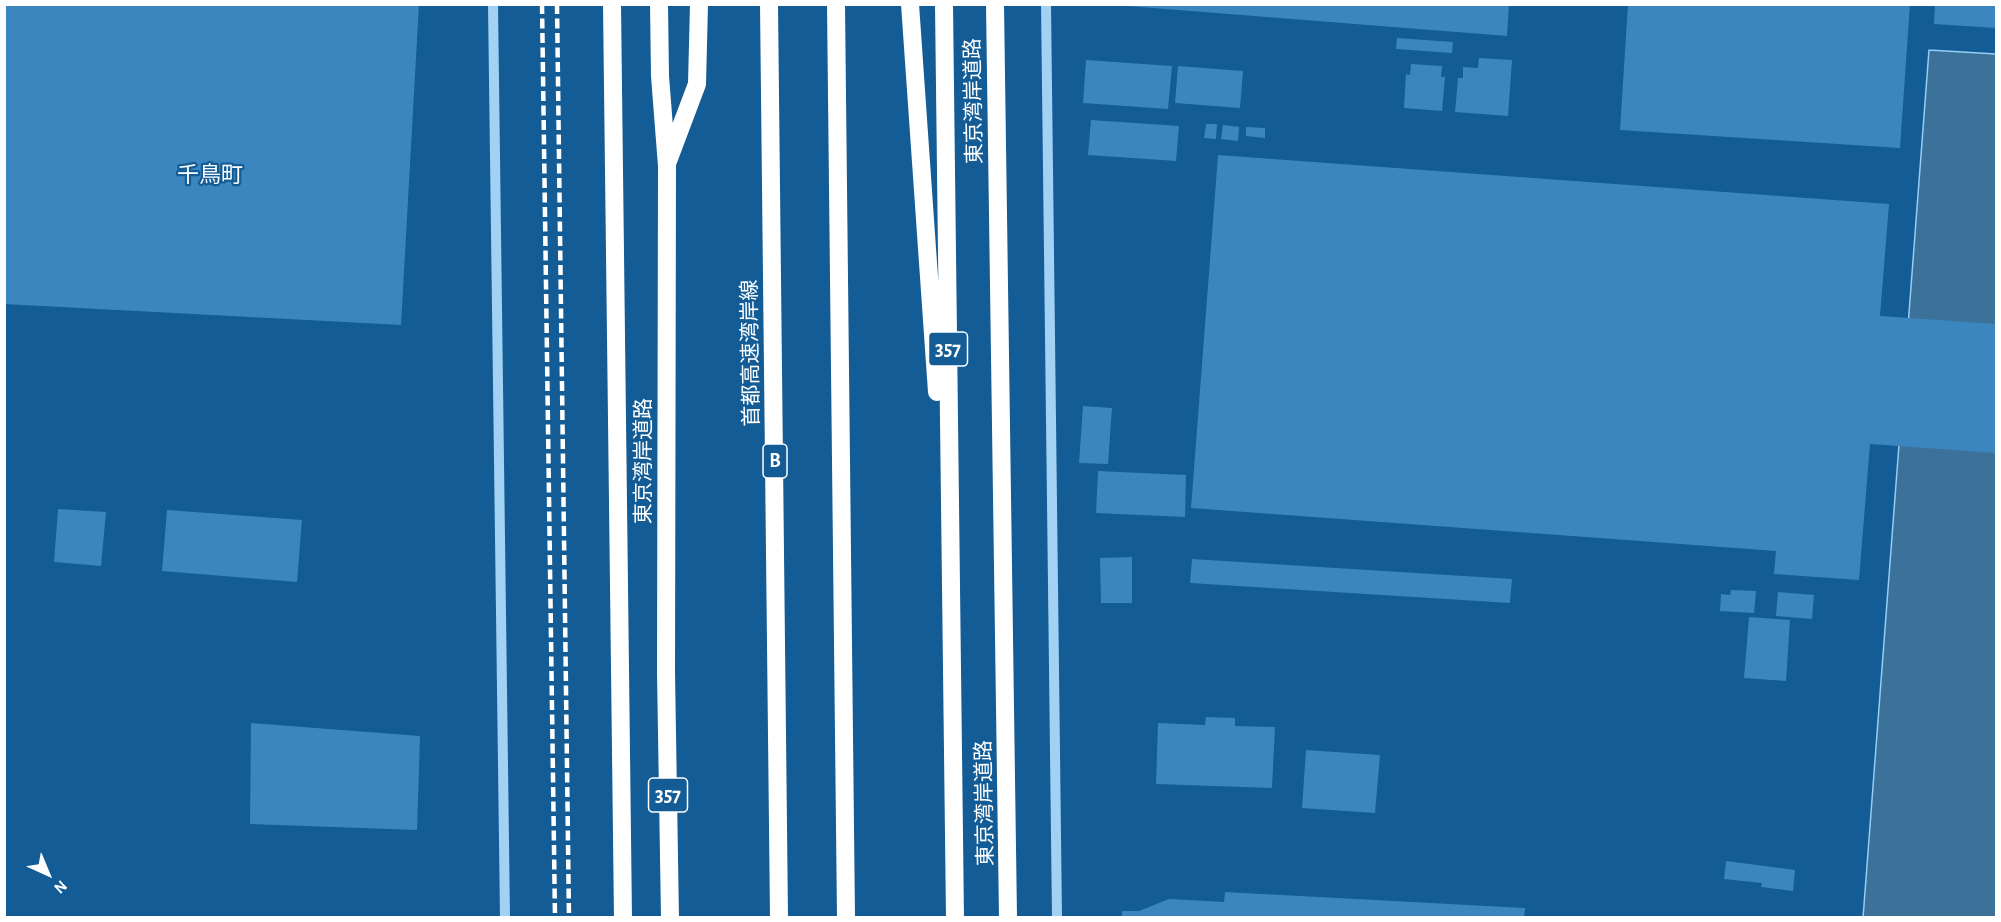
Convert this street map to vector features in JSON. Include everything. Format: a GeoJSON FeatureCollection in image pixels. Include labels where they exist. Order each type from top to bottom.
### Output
{"type":"FeatureCollection","features":[{"type":"Feature","properties":{"kind":"highway","name":"東京湾岸道路"},"geometry":{"type":"LineString","coordinates":[[612,4],[622,918]]}},
{"type":"Feature","properties":{"kind":"highway","name":"東京湾岸道路"},"geometry":{"type":"LineString","coordinates":[[659,4],[660,76],[667,166],[666,672],[670,918]]}},
{"type":"Feature","properties":{"kind":"highway"},"geometry":{"type":"LineString","coordinates":[[667,166],[697,84],[699,4]]}},
{"type":"Feature","properties":{"kind":"highway","name":"首都高速湾岸線"},"geometry":{"type":"LineString","coordinates":[[769,4],[779,918]]}},
{"type":"Feature","properties":{"kind":"highway"},"geometry":{"type":"LineString","coordinates":[[836,4],[846,918]]}},
{"type":"Feature","properties":{"kind":"highway"},"geometry":{"type":"LineString","coordinates":[[910,4],[930,301],[950,536]]}},
{"type":"Feature","properties":{"kind":"highway","name":"東京湾岸道路"},"geometry":{"type":"LineString","coordinates":[[944,4],[955,918]]}},
{"type":"Feature","properties":{"kind":"highway","name":"東京湾岸道路"},"geometry":{"type":"LineString","coordinates":[[995,4],[1008,918]]}},
{"type":"Feature","properties":{"kind":"street"},"geometry":{"type":"LineString","coordinates":[[494,4],[505,918]]}},
{"type":"Feature","properties":{"kind":"street"},"geometry":{"type":"LineString","coordinates":[[1046,4],[1057,918]]}},
{"type":"Feature","properties":{"kind":"water"},"geometry":{"type":"Polygon","coordinates":[[[1929,50],[1996,54],[1996,917],[1863,918],[1929,50]]]}},
{"type":"Feature","properties":{"kind":"building"},"geometry":{"type":"Polygon","coordinates":[[[4,4],[419,4],[401,325],[4,304],[4,4]]]}},
{"type":"Feature","properties":{"kind":"building"},"geometry":{"type":"Polygon","coordinates":[[[1102,4],[1509,4],[1507,36],[1102,4]]]}},
{"type":"Feature","properties":{"kind":"building"},"geometry":{"type":"Polygon","coordinates":[[[1628,4],[1910,4],[1900,148],[1620,130],[1628,4]]]}},
{"type":"Feature","properties":{"kind":"building"},"geometry":{"type":"Polygon","coordinates":[[[1935,4],[1996,4],[1996,28],[1934,24],[1935,4]]]}},
{"type":"Feature","properties":{"kind":"building"},"geometry":{"type":"Polygon","coordinates":[[[1397,38],[1453,42],[1452,53],[1396,49],[1397,38]]]}},
{"type":"Feature","properties":{"kind":"building"},"geometry":{"type":"Polygon","coordinates":[[[1479,58],[1512,60],[1508,116],[1455,112],[1458,78],[1463,78],[1463,67],[1478,68],[1479,58]]]}},
{"type":"Feature","properties":{"kind":"building"},"geometry":{"type":"Polygon","coordinates":[[[1086,60],[1172,66],[1168,109],[1083,103],[1086,60]]]}},
{"type":"Feature","properties":{"kind":"building"},"geometry":{"type":"Polygon","coordinates":[[[1411,64],[1442,66],[1441,77],[1445,77],[1442,111],[1404,108],[1406,74],[1410,75],[1411,64]]]}},
{"type":"Feature","properties":{"kind":"building"},"geometry":{"type":"Polygon","coordinates":[[[1178,66],[1243,71],[1240,108],[1175,103],[1178,66]]]}},
{"type":"Feature","properties":{"kind":"building"},"geometry":{"type":"Polygon","coordinates":[[[1091,120],[1179,126],[1176,161],[1088,155],[1091,120]]]}},
{"type":"Feature","properties":{"kind":"building"},"geometry":{"type":"Polygon","coordinates":[[[1206,124],[1217,124],[1216,139],[1204,138],[1206,124]]]}},
{"type":"Feature","properties":{"kind":"building"},"geometry":{"type":"Polygon","coordinates":[[[1223,125],[1239,127],[1238,141],[1221,139],[1223,125]]]}},
{"type":"Feature","properties":{"kind":"building"},"geometry":{"type":"Polygon","coordinates":[[[1246,127],[1265,128],[1265,138],[1246,136],[1246,127]]]}},
{"type":"Feature","properties":{"kind":"building"},"geometry":{"type":"Polygon","coordinates":[[[1218,155],[1889,204],[1880,316],[1996,324],[1996,453],[1870,444],[1859,580],[1774,574],[1776,551],[1191,508],[1218,155]]]}},
{"type":"Feature","properties":{"kind":"building"},"geometry":{"type":"Polygon","coordinates":[[[1083,406],[1112,408],[1108,464],[1079,463],[1083,406]]]}},
{"type":"Feature","properties":{"kind":"building"},"geometry":{"type":"Polygon","coordinates":[[[1098,471],[1186,475],[1185,517],[1096,513],[1098,471]]]}},
{"type":"Feature","properties":{"kind":"building"},"geometry":{"type":"Polygon","coordinates":[[[58,509],[106,512],[101,566],[54,562],[58,509]]]}},
{"type":"Feature","properties":{"kind":"building"},"geometry":{"type":"Polygon","coordinates":[[[167,510],[302,520],[297,582],[162,571],[167,510]]]}},
{"type":"Feature","properties":{"kind":"building"},"geometry":{"type":"Polygon","coordinates":[[[1132,557],[1132,603],[1101,603],[1100,558],[1132,557]]]}},
{"type":"Feature","properties":{"kind":"building"},"geometry":{"type":"Polygon","coordinates":[[[1192,559],[1512,579],[1510,603],[1190,583],[1192,559]]]}},
{"type":"Feature","properties":{"kind":"building"},"geometry":{"type":"Polygon","coordinates":[[[1731,590],[1756,591],[1754,613],[1720,611],[1721,594],[1730,595],[1731,590]]]}},
{"type":"Feature","properties":{"kind":"building"},"geometry":{"type":"Polygon","coordinates":[[[1778,592],[1814,595],[1812,619],[1776,616],[1778,592]]]}},
{"type":"Feature","properties":{"kind":"building"},"geometry":{"type":"Polygon","coordinates":[[[1749,617],[1790,620],[1786,681],[1744,678],[1749,617]]]}},
{"type":"Feature","properties":{"kind":"building"},"geometry":{"type":"Polygon","coordinates":[[[1206,717],[1235,718],[1235,726],[1275,727],[1272,788],[1156,784],[1158,723],[1205,725],[1206,717]]]}},
{"type":"Feature","properties":{"kind":"building"},"geometry":{"type":"Polygon","coordinates":[[[251,723],[420,736],[417,830],[250,824],[251,723]]]}},
{"type":"Feature","properties":{"kind":"building"},"geometry":{"type":"Polygon","coordinates":[[[1306,750],[1380,755],[1375,813],[1302,808],[1306,750]]]}},
{"type":"Feature","properties":{"kind":"building"},"geometry":{"type":"Polygon","coordinates":[[[1726,861],[1795,870],[1793,891],[1761,887],[1762,883],[1724,879],[1726,861]]]}},
{"type":"Feature","properties":{"kind":"building"},"geometry":{"type":"Polygon","coordinates":[[[1225,892],[1525,908],[1524,918],[1122,918],[1122,911],[1139,911],[1169,899],[1224,902],[1225,892]]]}},
{"type":"Feature","properties":{"kind":"railway"},"geometry":{"type":"LineString","coordinates":[[542,4],[555,918]]}},
{"type":"Feature","properties":{"kind":"railway"},"geometry":{"type":"LineString","coordinates":[[557,4],[569,918]]}},
{"type":"Feature","properties":{"kind":"district","name":"千鳥町"},"geometry":{"type":"Point","coordinates":[210,175]}}]}
